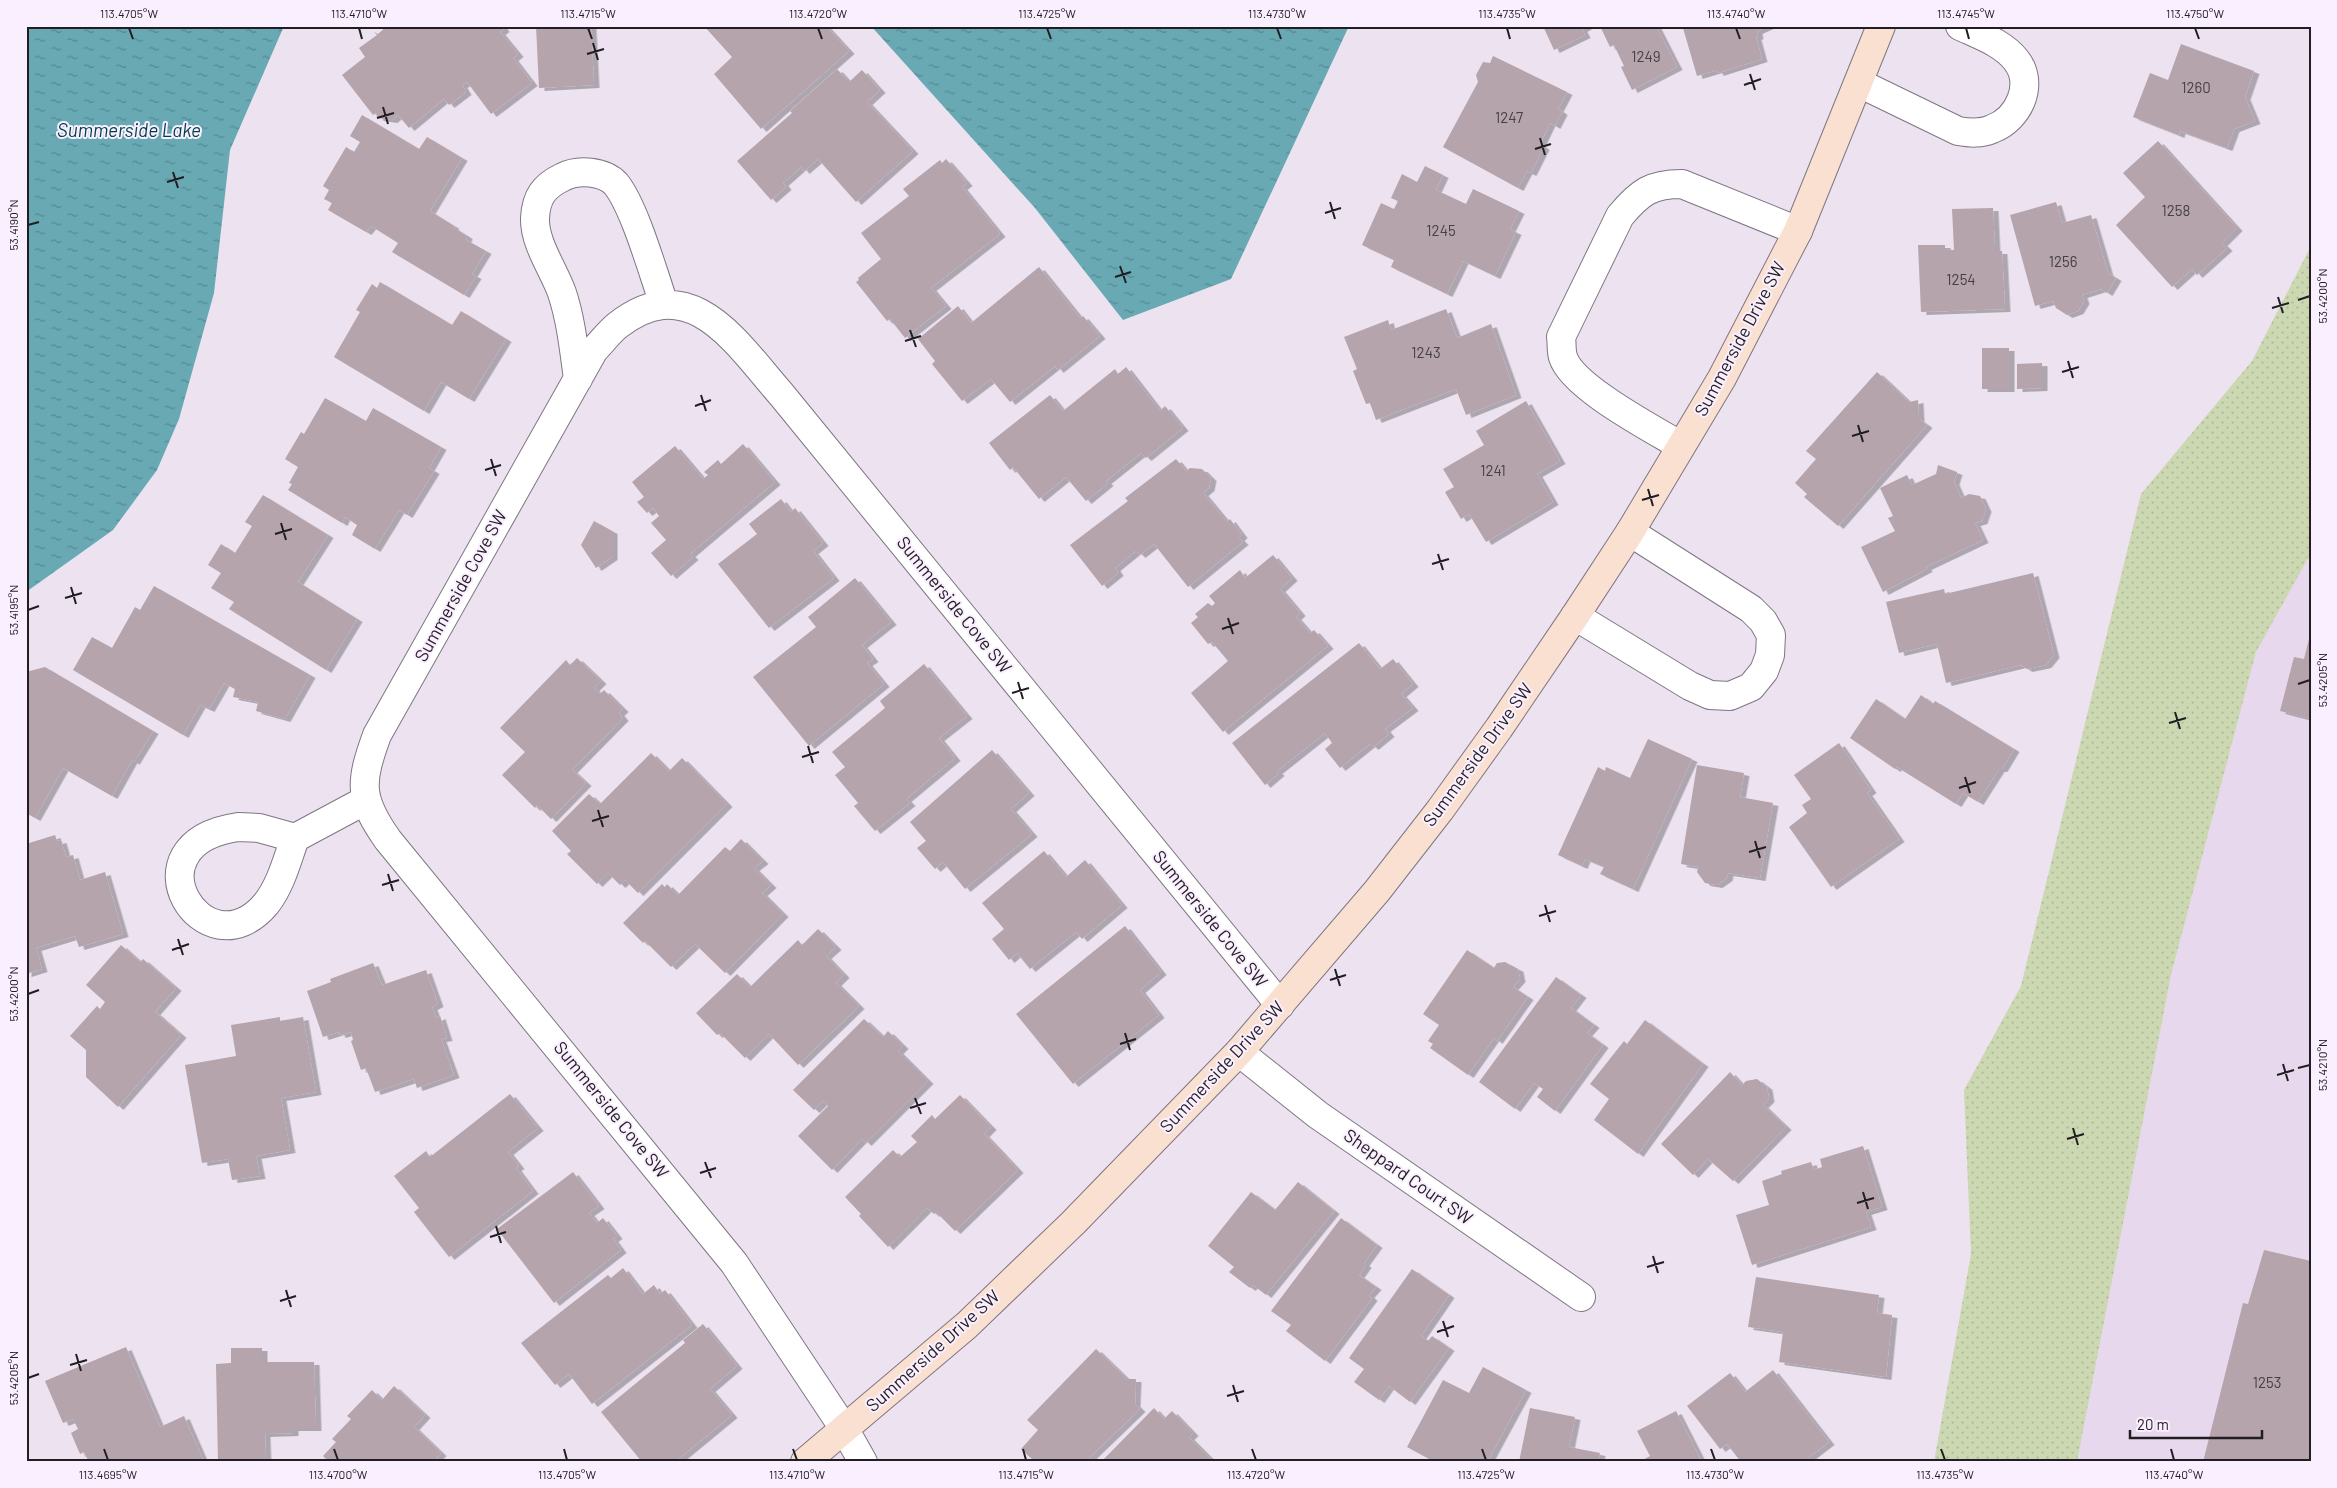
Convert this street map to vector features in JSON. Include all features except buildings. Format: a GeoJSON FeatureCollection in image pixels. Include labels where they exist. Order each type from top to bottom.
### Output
{"type":"FeatureCollection","features":[{"type":"Feature","properties":{"kind":"street","name":"Summerside Drive SW"},"geometry":{"type":"LineString","coordinates":[[805,1462],[967,1325],[1073,1223],[1239,1052],[1377,891],[1440,810],[1499,728],[1630,532],[1722,378],[1798,231],[1859,83],[1880,26]]}},
{"type":"Feature","properties":{"kind":"street"},"geometry":{"type":"LineString","coordinates":[[1859,83],[1958,131],[1974,134],[1993,129],[2010,119],[2020,104],[2025,89],[2024,75],[2017,60],[2006,49],[1960,26]]}},
{"type":"Feature","properties":{"kind":"street"},"geometry":{"type":"LineString","coordinates":[[578,379],[562,292],[540,242],[535,222],[536,206],[540,194],[550,183],[567,175],[585,172],[602,175],[615,183],[635,224],[664,304]]}},
{"type":"Feature","properties":{"kind":"street"},"geometry":{"type":"LineString","coordinates":[[1681,446],[1586,386],[1572,373],[1563,357],[1561,338],[1620,216],[1632,201],[1648,189],[1663,184],[1682,184],[1798,231]]}},
{"type":"Feature","properties":{"kind":"street","name":"Summerside Cove SW"},"geometry":{"type":"LineString","coordinates":[[863,1462],[845,1430],[734,1263],[388,840],[373,819],[366,800],[364,780],[366,764],[377,735],[594,350],[616,326],[636,313],[664,304],[681,304],[701,311],[727,333],[782,394],[1280,1005]]}},
{"type":"Feature","properties":{"kind":"street"},"geometry":{"type":"LineString","coordinates":[[1575,616],[1690,686],[1710,695],[1730,696],[1752,687],[1764,670],[1770,656],[1771,635],[1763,621],[1751,609],[1630,532]]}},
{"type":"Feature","properties":{"kind":"street"},"geometry":{"type":"LineString","coordinates":[[295,838],[366,800]]}},
{"type":"Feature","properties":{"kind":"street","name":"Sheppard Court SW"},"geometry":{"type":"LineString","coordinates":[[1239,1052],[1318,1115],[1582,1297]]}},
{"type":"Feature","properties":{"kind":"shaded area"},"geometry":{"type":"Polygon","coordinates":[[[2311,553],[2311,1462],[2077,1462],[2171,975],[2256,652],[2311,553]]]}},
{"type":"Feature","properties":{"kind":"green space"},"geometry":{"type":"Polygon","coordinates":[[[2311,246],[2311,553],[2256,652],[2171,975],[2077,1462],[1934,1462],[1971,1254],[1964,1090],[2021,986],[2141,494],[2252,361],[2311,246]]]}},
{"type":"Feature","properties":{"kind":"water","name":"Summerside Lake"},"geometry":{"type":"Polygon","coordinates":[[[26,26],[284,26],[230,150],[214,293],[179,419],[157,470],[113,530],[26,592],[26,26]]]}},
{"type":"Feature","properties":{"kind":"water"},"geometry":{"type":"Polygon","coordinates":[[[871,26],[1349,26],[1231,279],[1123,320],[1035,208],[871,26]]]}}]}
